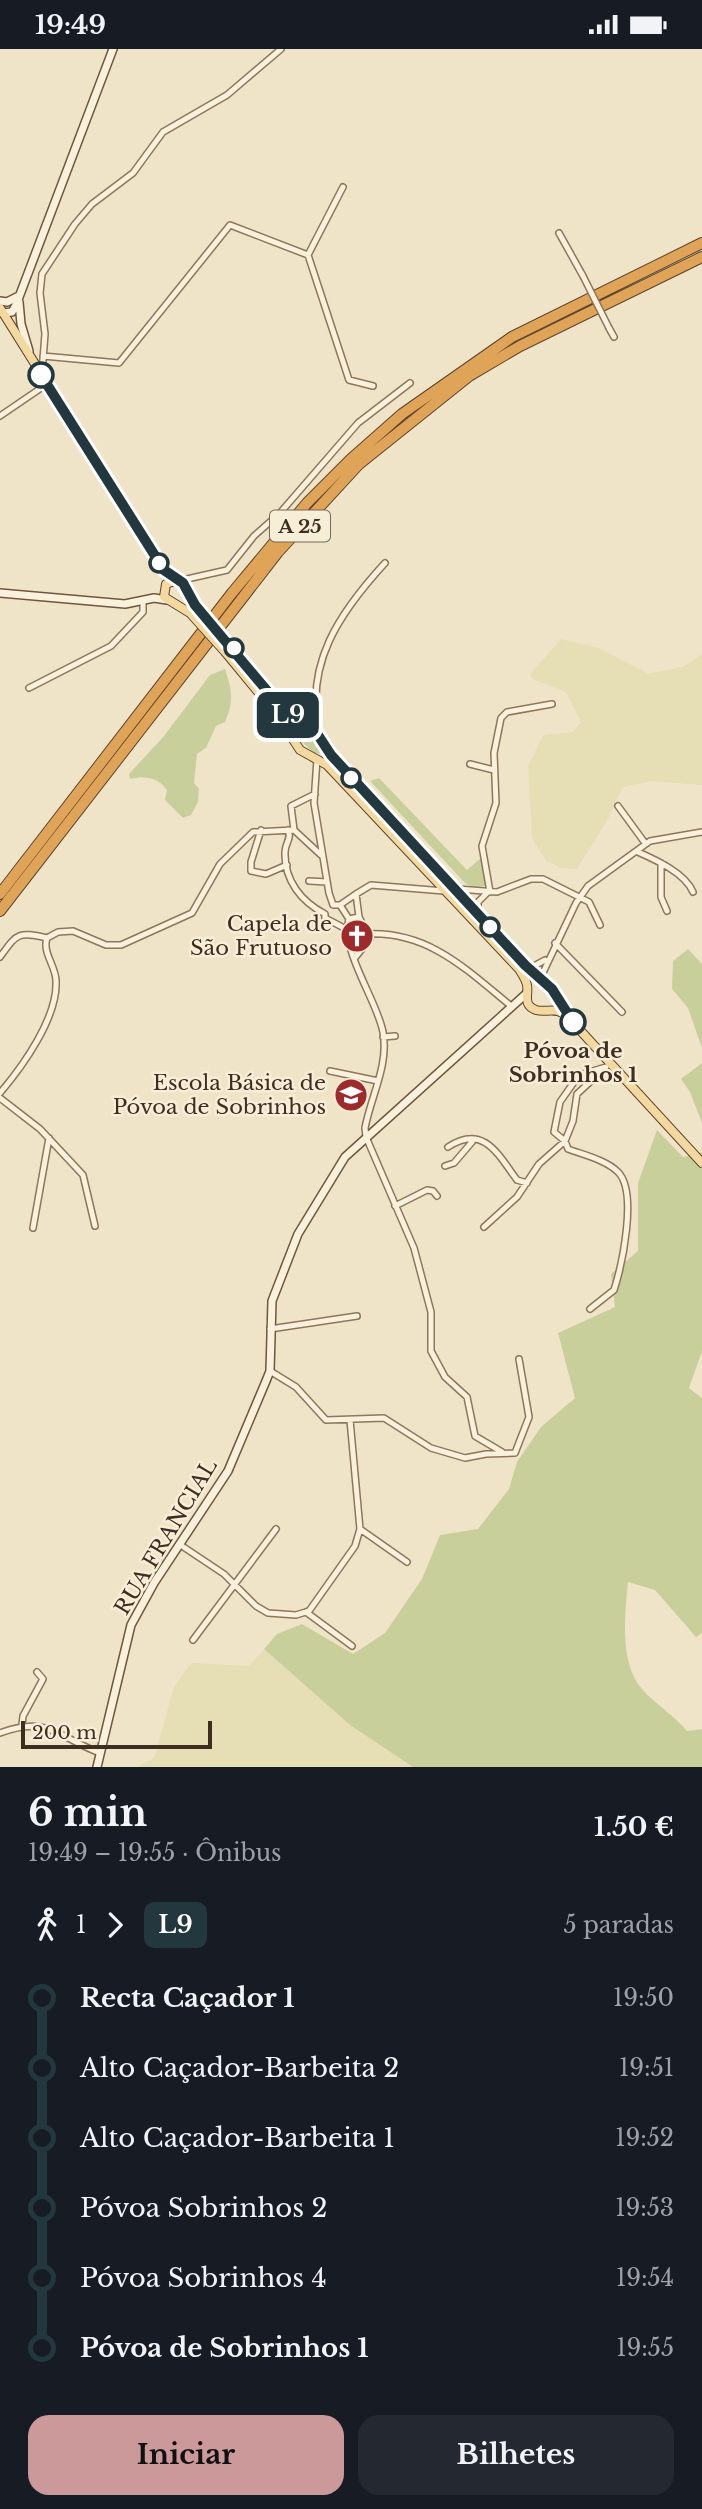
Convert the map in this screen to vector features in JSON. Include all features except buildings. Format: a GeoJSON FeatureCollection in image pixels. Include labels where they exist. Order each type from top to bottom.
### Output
{"type":"FeatureCollection","features":[{"type":"Feature","properties":{"kind":"highway","name":"A 25"},"geometry":{"type":"LineString","coordinates":[[0,894],[232,593],[307,503],[351,459],[401,414],[461,369],[512,337],[702,243]]}},
{"type":"Feature","properties":{"kind":"highway","name":"A 25"},"geometry":{"type":"LineString","coordinates":[[0,911],[278,552],[359,464],[469,376],[520,346],[702,257]]}},
{"type":"Feature","properties":{"kind":"main road"},"geometry":{"type":"LineString","coordinates":[[2,306],[41,375],[164,570],[182,585],[193,609],[284,711],[320,737],[327,749],[525,965],[543,981],[567,1016],[608,1065],[702,1163]]}},
{"type":"Feature","properties":{"kind":"main road"},"geometry":{"type":"LineString","coordinates":[[164,570],[163,593],[167,600],[193,609]]}},
{"type":"Feature","properties":{"kind":"main road"},"geometry":{"type":"LineString","coordinates":[[165,585],[182,585]]}},
{"type":"Feature","properties":{"kind":"main road"},"geometry":{"type":"LineString","coordinates":[[177,604],[183,600],[182,585]]}},
{"type":"Feature","properties":{"kind":"main road"},"geometry":{"type":"LineString","coordinates":[[229,649],[300,750],[318,759],[335,774],[519,969],[530,1006],[538,1010],[557,1010],[567,1016]]}},
{"type":"Feature","properties":{"kind":"main road"},"geometry":{"type":"LineString","coordinates":[[289,732],[291,726],[300,722]]}},
{"type":"Feature","properties":{"kind":"main road"},"geometry":{"type":"LineString","coordinates":[[318,759],[325,755],[327,749]]}},
{"type":"Feature","properties":{"kind":"main road"},"geometry":{"type":"LineString","coordinates":[[527,991],[543,981]]}},
{"type":"Feature","properties":{"kind":"main road"},"geometry":{"type":"LineString","coordinates":[[547,1009],[553,1003],[554,994]]}},
{"type":"Feature","properties":{"kind":"street"},"geometry":{"type":"LineString","coordinates":[[2,306],[12,312],[113,49]]}},
{"type":"Feature","properties":{"kind":"street"},"geometry":{"type":"LineString","coordinates":[[41,375],[42,274],[82,215],[104,194],[133,173],[163,132],[227,95],[281,49]]}},
{"type":"Feature","properties":{"kind":"street"},"geometry":{"type":"LineString","coordinates":[[343,187],[308,255],[349,380],[373,386]]}},
{"type":"Feature","properties":{"kind":"street"},"geometry":{"type":"LineString","coordinates":[[43,356],[119,363],[230,225],[308,255]]}},
{"type":"Feature","properties":{"kind":"street"},"geometry":{"type":"LineString","coordinates":[[559,233],[614,337]]}},
{"type":"Feature","properties":{"kind":"street"},"geometry":{"type":"LineString","coordinates":[[28,269],[42,274]]}},
{"type":"Feature","properties":{"kind":"street"},"geometry":{"type":"LineString","coordinates":[[19,296],[21,324],[32,359]]}},
{"type":"Feature","properties":{"kind":"street"},"geometry":{"type":"LineString","coordinates":[[182,585],[187,579],[227,570],[254,536],[280,513],[358,423],[410,383]]}},
{"type":"Feature","properties":{"kind":"street"},"geometry":{"type":"LineString","coordinates":[[0,416],[47,384]]}},
{"type":"Feature","properties":{"kind":"street"},"geometry":{"type":"LineString","coordinates":[[320,737],[314,710],[323,650],[344,611],[385,563]]}},
{"type":"Feature","properties":{"kind":"street"},"geometry":{"type":"LineString","coordinates":[[29,688],[111,646],[143,612],[145,600],[165,585]]}},
{"type":"Feature","properties":{"kind":"street"},"geometry":{"type":"LineString","coordinates":[[0,593],[110,603],[167,600]]}},
{"type":"Feature","properties":{"kind":"street"},"geometry":{"type":"LineString","coordinates":[[490,892],[482,846],[496,803],[495,744],[504,714],[552,704]]}},
{"type":"Feature","properties":{"kind":"street"},"geometry":{"type":"LineString","coordinates":[[300,722],[314,710]]}},
{"type":"Feature","properties":{"kind":"street"},"geometry":{"type":"LineString","coordinates":[[318,759],[316,794],[327,882],[336,905],[349,919]]}},
{"type":"Feature","properties":{"kind":"street"},"geometry":{"type":"LineString","coordinates":[[470,764],[494,770]]}},
{"type":"Feature","properties":{"kind":"street"},"geometry":{"type":"LineString","coordinates":[[317,776],[335,774]]}},
{"type":"Feature","properties":{"kind":"street"},"geometry":{"type":"LineString","coordinates":[[316,794],[291,806],[291,830],[285,851],[287,865],[299,898],[346,929]]}},
{"type":"Feature","properties":{"kind":"street"},"geometry":{"type":"LineString","coordinates":[[618,806],[645,843]]}},
{"type":"Feature","properties":{"kind":"street"},"geometry":{"type":"LineString","coordinates":[[0,957],[14,937],[21,934],[47,939],[58,932],[73,931],[106,945],[121,945],[192,913],[220,864],[259,831],[291,830],[316,847],[323,858]]}},
{"type":"Feature","properties":{"kind":"street"},"geometry":{"type":"LineString","coordinates":[[259,831],[251,871],[266,874],[287,865]]}},
{"type":"Feature","properties":{"kind":"street"},"geometry":{"type":"LineString","coordinates":[[543,981],[548,958],[555,943],[588,886],[638,852],[645,843],[702,832]]}},
{"type":"Feature","properties":{"kind":"street"},"geometry":{"type":"LineString","coordinates":[[638,852],[661,863],[690,885],[693,892]]}},
{"type":"Feature","properties":{"kind":"street"},"geometry":{"type":"LineString","coordinates":[[661,863],[661,897],[667,911]]}},
{"type":"Feature","properties":{"kind":"street"},"geometry":{"type":"LineString","coordinates":[[420,888],[429,874]]}},
{"type":"Feature","properties":{"kind":"street"},"geometry":{"type":"LineString","coordinates":[[455,888],[490,892],[506,890],[537,878],[589,902],[600,925]]}},
{"type":"Feature","properties":{"kind":"street"},"geometry":{"type":"LineString","coordinates":[[309,881],[327,882]]}},
{"type":"Feature","properties":{"kind":"street"},"geometry":{"type":"LineString","coordinates":[[325,914],[371,884],[444,891]]}},
{"type":"Feature","properties":{"kind":"street"},"geometry":{"type":"LineString","coordinates":[[478,914],[478,902],[490,892]]}},
{"type":"Feature","properties":{"kind":"street"},"geometry":{"type":"LineString","coordinates":[[354,959],[370,939],[359,918],[356,894]]}},
{"type":"Feature","properties":{"kind":"street"},"geometry":{"type":"LineString","coordinates":[[349,919],[359,918]]}},
{"type":"Feature","properties":{"kind":"street"},"geometry":{"type":"LineString","coordinates":[[349,919],[346,929],[354,959],[370,993],[383,1037],[368,1132],[395,1206],[414,1248],[431,1312],[431,1351],[446,1377],[467,1397],[475,1436],[502,1452]]}},
{"type":"Feature","properties":{"kind":"street"},"geometry":{"type":"LineString","coordinates":[[367,934],[407,936],[428,943],[454,960],[511,1006]]}},
{"type":"Feature","properties":{"kind":"street"},"geometry":{"type":"LineString","coordinates":[[47,939],[45,947],[56,981],[47,1019],[24,1063],[0,1095],[49,1138],[83,1175],[94,1226]]}},
{"type":"Feature","properties":{"kind":"street"},"geometry":{"type":"LineString","coordinates":[[555,943],[622,1012]]}},
{"type":"Feature","properties":{"kind":"street"},"geometry":{"type":"LineString","coordinates":[[525,965],[534,966],[548,958]]}},
{"type":"Feature","properties":{"kind":"street"},"geometry":{"type":"LineString","coordinates":[[519,1359],[529,1417],[515,1453],[502,1452],[465,1458],[446,1455],[384,1418],[326,1420],[296,1387],[270,1371],[270,1329],[272,1301],[298,1234],[338,1167],[368,1132],[527,991]]}},
{"type":"Feature","properties":{"kind":"street"},"geometry":{"type":"LineString","coordinates":[[511,1006],[521,1002],[530,1006]]}},
{"type":"Feature","properties":{"kind":"street"},"geometry":{"type":"LineString","coordinates":[[383,1037],[395,1036]]}},
{"type":"Feature","properties":{"kind":"street"},"geometry":{"type":"LineString","coordinates":[[484,1227],[517,1198],[539,1164],[565,1141],[573,1121],[577,1094],[590,1086],[608,1065]]}},
{"type":"Feature","properties":{"kind":"street"},"geometry":{"type":"LineString","coordinates":[[590,1309],[614,1290],[629,1194],[618,1173],[607,1164],[568,1149],[565,1141],[554,1132],[560,1102],[579,1075],[608,1065]]}},
{"type":"Feature","properties":{"kind":"street"},"geometry":{"type":"LineString","coordinates":[[330,1071],[378,1081]]}},
{"type":"Feature","properties":{"kind":"street"},"geometry":{"type":"LineString","coordinates":[[33,1228],[49,1138]]}},
{"type":"Feature","properties":{"kind":"street"},"geometry":{"type":"LineString","coordinates":[[448,1147],[456,1142],[475,1140],[495,1147],[517,1181],[527,1183]]}},
{"type":"Feature","properties":{"kind":"street"},"geometry":{"type":"LineString","coordinates":[[445,1166],[454,1163],[465,1147],[475,1140]]}},
{"type":"Feature","properties":{"kind":"street"},"geometry":{"type":"LineString","coordinates":[[395,1206],[426,1190],[437,1196]]}},
{"type":"Feature","properties":{"kind":"street"},"geometry":{"type":"LineString","coordinates":[[270,1329],[356,1316]]}},
{"type":"Feature","properties":{"kind":"street","name":"RUA FRANCIAL"},"geometry":{"type":"LineString","coordinates":[[97,1767],[131,1625],[234,1459],[270,1371]]}},
{"type":"Feature","properties":{"kind":"street"},"geometry":{"type":"LineString","coordinates":[[179,1544],[205,1560],[268,1613],[296,1615],[306,1612],[355,1546],[360,1529],[350,1420]]}},
{"type":"Feature","properties":{"kind":"street"},"geometry":{"type":"LineString","coordinates":[[192,1640],[276,1529]]}},
{"type":"Feature","properties":{"kind":"street"},"geometry":{"type":"LineString","coordinates":[[360,1529],[407,1562]]}},
{"type":"Feature","properties":{"kind":"street"},"geometry":{"type":"LineString","coordinates":[[306,1612],[352,1646]]}},
{"type":"Feature","properties":{"kind":"street"},"geometry":{"type":"LineString","coordinates":[[22,1725],[23,1716],[43,1679],[37,1672]]}},
{"type":"Feature","properties":{"kind":"street"},"geometry":{"type":"LineString","coordinates":[[0,1733],[22,1725],[40,1725],[100,1753]]}},
{"type":"Feature","properties":{"kind":"shaded area"},"geometry":{"type":"Polygon","coordinates":[[[561,639],[598,648],[649,674],[685,666],[702,654],[702,785],[652,781],[623,787],[608,819],[577,869],[562,868],[546,861],[532,838],[528,766],[543,735],[573,732],[581,722],[566,692],[534,680],[530,674],[561,639]]]}},
{"type":"Feature","properties":{"kind":"shaded area"},"geometry":{"type":"Polygon","coordinates":[[[264,1649],[350,1725],[413,1767],[136,1767],[154,1758],[174,1687],[191,1663],[249,1666],[264,1649]]]}},
{"type":"Feature","properties":{"kind":"green space"},"geometry":{"type":"Polygon","coordinates":[[[225,669],[230,689],[230,708],[225,722],[216,726],[206,748],[197,754],[194,783],[199,789],[198,802],[191,815],[183,818],[165,800],[167,790],[159,782],[146,778],[130,779],[129,774],[164,736],[210,675],[225,669]]]}},
{"type":"Feature","properties":{"kind":"green space"},"geometry":{"type":"Polygon","coordinates":[[[297,727],[322,748],[321,753],[315,754],[294,734],[297,727]]]}},
{"type":"Feature","properties":{"kind":"green space"},"geometry":{"type":"Polygon","coordinates":[[[379,778],[467,870],[482,857],[487,886],[472,887],[465,883],[370,781],[379,778]]]}},
{"type":"Feature","properties":{"kind":"green space"},"geometry":{"type":"Polygon","coordinates":[[[688,949],[702,964],[702,1048],[688,1008],[672,989],[673,961],[688,949]]]}},
{"type":"Feature","properties":{"kind":"green space"},"geometry":{"type":"Polygon","coordinates":[[[702,1063],[702,1123],[690,1092],[681,1079],[702,1063]]]}},
{"type":"Feature","properties":{"kind":"green space"},"geometry":{"type":"Polygon","coordinates":[[[657,1130],[683,1157],[702,1152],[702,1351],[689,1388],[702,1398],[702,1633],[696,1637],[655,1590],[628,1582],[625,1638],[630,1666],[642,1689],[687,1731],[702,1729],[702,1767],[413,1767],[350,1725],[264,1649],[277,1634],[302,1624],[353,1654],[385,1633],[422,1579],[440,1535],[478,1529],[509,1489],[517,1462],[541,1427],[575,1398],[558,1333],[615,1307],[611,1274],[638,1251],[638,1183],[657,1130]]]}},
{"type":"Feature","properties":{"kind":"bus line","name":"L9"},"geometry":{"type":"LineString","coordinates":[[41,375],[164,570],[183,583],[195,605],[232,645],[284,711],[316,732],[327,745],[331,755],[525,965],[552,989],[573,1022]]}},
{"type":"Feature","properties":{"kind":"place","name":"Capela de São Frutuoso"},"geometry":{"type":"Point","coordinates":[357,936]}},
{"type":"Feature","properties":{"kind":"place","name":"Póvoa de Sobrinhos 1"},"geometry":{"type":"Point","coordinates":[573,1022]}},
{"type":"Feature","properties":{"kind":"place","name":"Escola Básica de Póvoa de Sobrinhos"},"geometry":{"type":"Point","coordinates":[351,1095]}}]}
